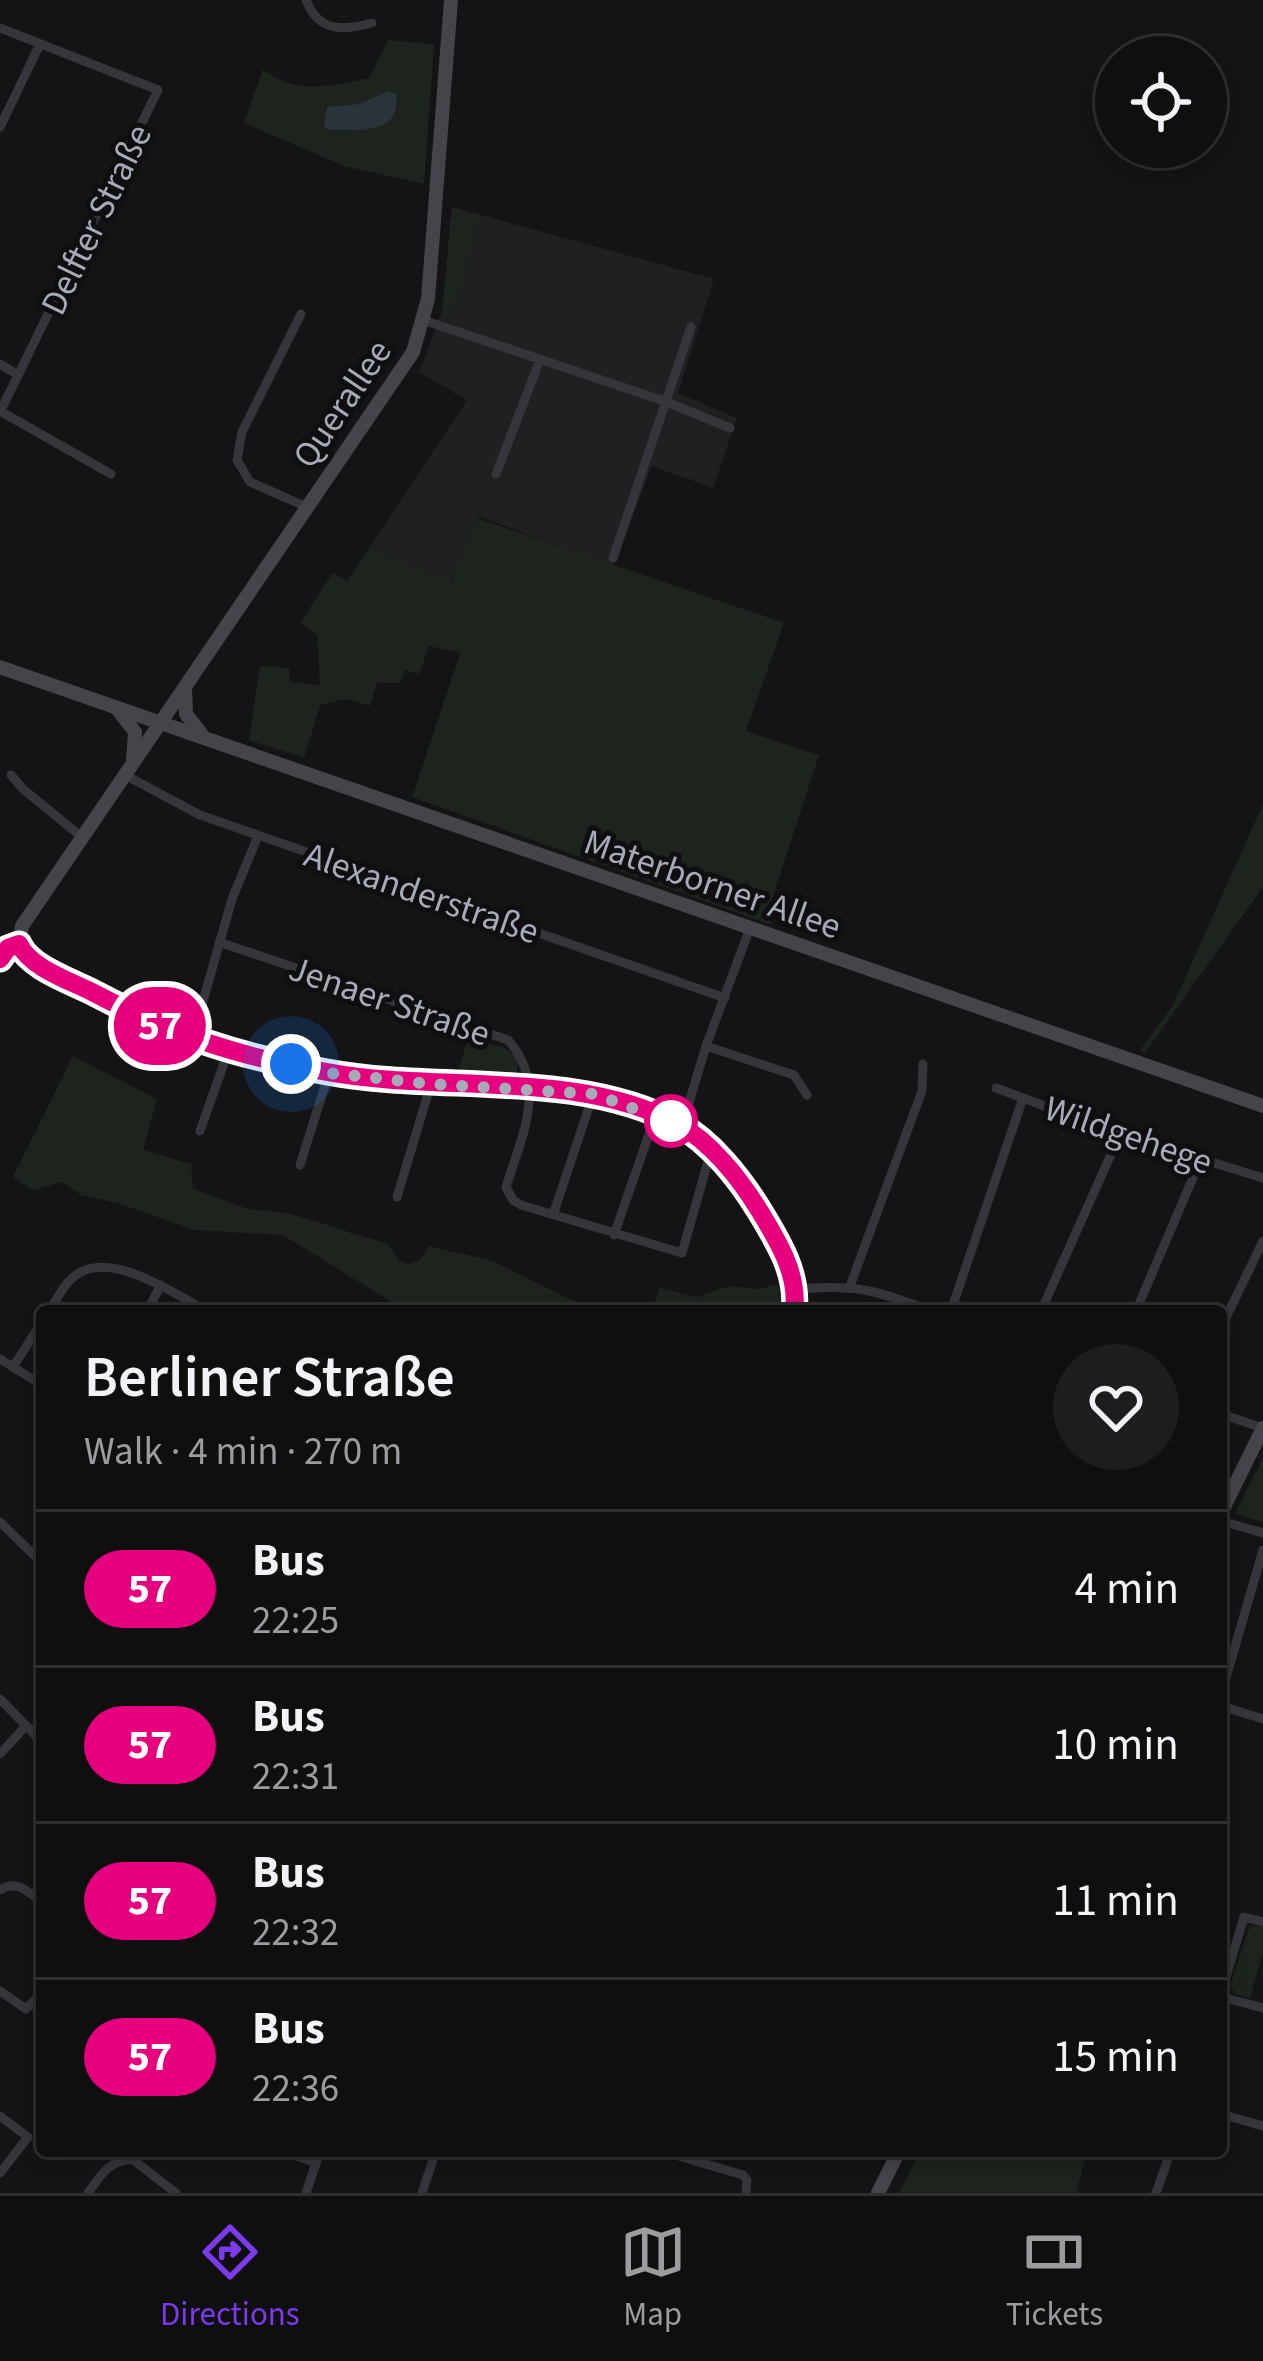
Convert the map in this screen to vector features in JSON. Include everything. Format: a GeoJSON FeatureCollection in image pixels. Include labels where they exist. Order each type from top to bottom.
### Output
{"type":"FeatureCollection","features":[{"type":"Feature","properties":{"kind":"street"},"geometry":{"type":"LineString","coordinates":[[306,0],[318,20],[332,28],[372,23]]}},
{"type":"Feature","properties":{"kind":"street","name":"Querallee"},"geometry":{"type":"LineString","coordinates":[[19,944],[22,926],[405,366],[423,320],[439,191],[451,0]]}},
{"type":"Feature","properties":{"kind":"street"},"geometry":{"type":"LineString","coordinates":[[0,28],[40,44],[0,127]]}},
{"type":"Feature","properties":{"kind":"street","name":"Delfter Straße"},"geometry":{"type":"LineString","coordinates":[[0,411],[158,90],[40,44]]}},
{"type":"Feature","properties":{"kind":"street"},"geometry":{"type":"LineString","coordinates":[[301,314],[242,432],[237,460],[250,482],[307,508]]}},
{"type":"Feature","properties":{"kind":"street"},"geometry":{"type":"LineString","coordinates":[[423,320],[730,428]]}},
{"type":"Feature","properties":{"kind":"street"},"geometry":{"type":"LineString","coordinates":[[613,558],[691,327]]}},
{"type":"Feature","properties":{"kind":"street"},"geometry":{"type":"LineString","coordinates":[[496,474],[540,359]]}},
{"type":"Feature","properties":{"kind":"street"},"geometry":{"type":"LineString","coordinates":[[0,364],[18,375]]}},
{"type":"Feature","properties":{"kind":"street"},"geometry":{"type":"LineString","coordinates":[[0,411],[111,474]]}},
{"type":"Feature","properties":{"kind":"street","name":"Materborner Allee"},"geometry":{"type":"LineString","coordinates":[[0,667],[1263,1106]]}},
{"type":"Feature","properties":{"kind":"street"},"geometry":{"type":"LineString","coordinates":[[186,684],[184,709],[204,736]]}},
{"type":"Feature","properties":{"kind":"street"},"geometry":{"type":"LineString","coordinates":[[112,704],[135,732],[129,770]]}},
{"type":"Feature","properties":{"kind":"street","name":"Alexanderstraße"},"geometry":{"type":"LineString","coordinates":[[129,770],[200,815],[725,998]]}},
{"type":"Feature","properties":{"kind":"street"},"geometry":{"type":"LineString","coordinates":[[11,775],[83,838]]}},
{"type":"Feature","properties":{"kind":"street"},"geometry":{"type":"LineString","coordinates":[[192,1040],[219,942],[258,836]]}},
{"type":"Feature","properties":{"kind":"street"},"geometry":{"type":"LineString","coordinates":[[682,1126],[706,1046],[751,928]]}},
{"type":"Feature","properties":{"kind":"street","name":"Jenaer Straße"},"geometry":{"type":"LineString","coordinates":[[219,942],[508,1040],[522,1055],[532,1089]]}},
{"type":"Feature","properties":{"kind":"street"},"geometry":{"type":"LineString","coordinates":[[0,959],[8,948],[19,944],[32,959],[192,1040],[228,1052],[329,1073],[594,1094],[656,1114],[682,1126],[711,1151],[753,1199],[797,1289],[795,1305]]}},
{"type":"Feature","properties":{"kind":"street"},"geometry":{"type":"LineString","coordinates":[[706,1046],[794,1075],[807,1095]]}},
{"type":"Feature","properties":{"kind":"street"},"geometry":{"type":"LineString","coordinates":[[200,1131],[228,1052]]}},
{"type":"Feature","properties":{"kind":"street"},"geometry":{"type":"LineString","coordinates":[[850,1286],[922,1091],[923,1064]]}},
{"type":"Feature","properties":{"kind":"street"},"geometry":{"type":"LineString","coordinates":[[300,1165],[329,1073]]}},
{"type":"Feature","properties":{"kind":"street"},"geometry":{"type":"LineString","coordinates":[[397,1196],[431,1084]]}},
{"type":"Feature","properties":{"kind":"street","name":"Wildgehege"},"geometry":{"type":"LineString","coordinates":[[996,1088],[1120,1134],[1263,1178]]}},
{"type":"Feature","properties":{"kind":"street"},"geometry":{"type":"LineString","coordinates":[[532,1089],[530,1112],[506,1187],[513,1201],[553,1215],[682,1252],[711,1151]]}},
{"type":"Feature","properties":{"kind":"street"},"geometry":{"type":"LineString","coordinates":[[553,1215],[594,1094]]}},
{"type":"Feature","properties":{"kind":"street"},"geometry":{"type":"LineString","coordinates":[[953,1305],[1023,1098]]}},
{"type":"Feature","properties":{"kind":"street"},"geometry":{"type":"LineString","coordinates":[[614,1235],[656,1114]]}},
{"type":"Feature","properties":{"kind":"street"},"geometry":{"type":"LineString","coordinates":[[1044,1305],[1120,1134]]}},
{"type":"Feature","properties":{"kind":"street"},"geometry":{"type":"LineString","coordinates":[[1139,1305],[1201,1160]]}},
{"type":"Feature","properties":{"kind":"street"},"geometry":{"type":"LineString","coordinates":[[1227,1315],[1263,1240]]}},
{"type":"Feature","properties":{"kind":"street"},"geometry":{"type":"LineString","coordinates":[[54,1305],[79,1273],[99,1268],[128,1272],[196,1305]]}},
{"type":"Feature","properties":{"kind":"street"},"geometry":{"type":"LineString","coordinates":[[150,1305],[161,1286]]}},
{"type":"Feature","properties":{"kind":"street"},"geometry":{"type":"LineString","coordinates":[[797,1289],[871,1288],[916,1305]]}},
{"type":"Feature","properties":{"kind":"street"},"geometry":{"type":"LineString","coordinates":[[13,1367],[36,1331]]}},
{"type":"Feature","properties":{"kind":"street"},"geometry":{"type":"LineString","coordinates":[[0,1359],[36,1381]]}},
{"type":"Feature","properties":{"kind":"street"},"geometry":{"type":"LineString","coordinates":[[1227,1416],[1263,1428],[1227,1504]]}},
{"type":"Feature","properties":{"kind":"street"},"geometry":{"type":"LineString","coordinates":[[1227,1519],[1263,1533]]}},
{"type":"Feature","properties":{"kind":"street"},"geometry":{"type":"LineString","coordinates":[[0,1522],[36,1557]]}},
{"type":"Feature","properties":{"kind":"street"},"geometry":{"type":"LineString","coordinates":[[1227,1675],[1263,1550]]}},
{"type":"Feature","properties":{"kind":"street"},"geometry":{"type":"LineString","coordinates":[[1250,1597],[1263,1600]]}},
{"type":"Feature","properties":{"kind":"street"},"geometry":{"type":"LineString","coordinates":[[0,1699],[36,1736]]}},
{"type":"Feature","properties":{"kind":"street"},"geometry":{"type":"LineString","coordinates":[[1227,1708],[1263,1719]]}},
{"type":"Feature","properties":{"kind":"street"},"geometry":{"type":"LineString","coordinates":[[0,1754],[26,1726]]}},
{"type":"Feature","properties":{"kind":"street"},"geometry":{"type":"LineString","coordinates":[[0,1890],[13,1885],[36,1898]]}},
{"type":"Feature","properties":{"kind":"street"},"geometry":{"type":"LineString","coordinates":[[1227,1975],[1244,1917],[1263,1922]]}},
{"type":"Feature","properties":{"kind":"street"},"geometry":{"type":"LineString","coordinates":[[0,1991],[26,2009],[36,1999]]}},
{"type":"Feature","properties":{"kind":"street"},"geometry":{"type":"LineString","coordinates":[[1227,1997],[1263,2008]]}},
{"type":"Feature","properties":{"kind":"street"},"geometry":{"type":"LineString","coordinates":[[0,2116],[28,2137],[0,2173]]}},
{"type":"Feature","properties":{"kind":"street"},"geometry":{"type":"LineString","coordinates":[[1227,2116],[1263,2126]]}},
{"type":"Feature","properties":{"kind":"street"},"geometry":{"type":"LineString","coordinates":[[300,2157],[316,2163]]}},
{"type":"Feature","properties":{"kind":"street"},"geometry":{"type":"LineString","coordinates":[[306,2193],[318,2157]]}},
{"type":"Feature","properties":{"kind":"street"},"geometry":{"type":"LineString","coordinates":[[422,2193],[434,2157]]}},
{"type":"Feature","properties":{"kind":"street"},"geometry":{"type":"LineString","coordinates":[[682,2157],[743,2175],[746,2193]]}},
{"type":"Feature","properties":{"kind":"street"},"geometry":{"type":"LineString","coordinates":[[878,2193],[896,2157]]}},
{"type":"Feature","properties":{"kind":"street"},"geometry":{"type":"LineString","coordinates":[[1156,2193],[1169,2157]]}},
{"type":"Feature","properties":{"kind":"street"},"geometry":{"type":"LineString","coordinates":[[88,2193],[106,2168],[118,2160],[132,2159],[176,2193]]}},
{"type":"Feature","properties":{"kind":"shaded area"},"geometry":{"type":"Polygon","coordinates":[[[388,40],[434,44],[424,184],[344,166],[244,123],[263,69],[300,85],[327,86],[369,78],[388,40]]]}},
{"type":"Feature","properties":{"kind":"shaded area"},"geometry":{"type":"Polygon","coordinates":[[[388,91],[396,94],[396,108],[385,124],[364,130],[324,127],[327,107],[360,104],[388,91]]]}},
{"type":"Feature","properties":{"kind":"shaded area"},"geometry":{"type":"Polygon","coordinates":[[[452,207],[714,279],[678,393],[737,418],[713,488],[652,466],[613,566],[478,516],[452,581],[369,548],[467,400],[419,372],[442,312],[452,207]]]}},
{"type":"Feature","properties":{"kind":"shaded area"},"geometry":{"type":"Polygon","coordinates":[[[452,207],[480,215],[452,315],[442,312],[452,207]]]}},
{"type":"Feature","properties":{"kind":"shaded area"},"geometry":{"type":"Polygon","coordinates":[[[477,518],[784,623],[746,731],[819,755],[767,915],[772,925],[412,797],[460,653],[429,646],[419,674],[405,670],[400,683],[377,683],[370,706],[347,699],[320,705],[304,758],[249,740],[260,666],[289,668],[290,682],[320,685],[317,635],[300,623],[333,572],[347,581],[369,548],[452,581],[477,518]]]}},
{"type":"Feature","properties":{"kind":"shaded area"},"geometry":{"type":"Polygon","coordinates":[[[1263,804],[1263,887],[1145,1053],[1140,1050],[1173,1005],[1263,804]]]}},
{"type":"Feature","properties":{"kind":"shaded area"},"geometry":{"type":"Polygon","coordinates":[[[468,1039],[503,1047],[518,1058],[517,1074],[507,1081],[456,1078],[468,1039]]]}},
{"type":"Feature","properties":{"kind":"shaded area"},"geometry":{"type":"Polygon","coordinates":[[[73,1056],[157,1099],[143,1150],[191,1164],[193,1189],[248,1209],[288,1213],[388,1244],[399,1260],[409,1264],[420,1260],[429,1246],[493,1261],[582,1305],[393,1303],[283,1235],[194,1230],[81,1195],[62,1182],[33,1190],[13,1177],[73,1056]]]}},
{"type":"Feature","properties":{"kind":"shaded area"},"geometry":{"type":"Polygon","coordinates":[[[794,1281],[794,1305],[653,1305],[660,1288],[697,1297],[729,1286],[758,1289],[794,1281]]]}},
{"type":"Feature","properties":{"kind":"shaded area"},"geometry":{"type":"Polygon","coordinates":[[[1263,1458],[1263,1522],[1235,1514],[1263,1458]]]}},
{"type":"Feature","properties":{"kind":"shaded area"},"geometry":{"type":"Polygon","coordinates":[[[1250,1925],[1263,1927],[1263,1952],[1250,1998],[1236,1995],[1230,1985],[1250,1925]]]}},
{"type":"Feature","properties":{"kind":"shaded area"},"geometry":{"type":"Polygon","coordinates":[[[917,2157],[1085,2157],[1076,2193],[899,2193],[917,2157]]]}},
{"type":"Feature","properties":{"kind":"bus line","name":"57"},"geometry":{"type":"LineString","coordinates":[[0,959],[8,948],[19,944],[32,959],[137,1016],[228,1052],[329,1073],[594,1094],[656,1114],[694,1135],[753,1199],[797,1289],[795,1305]]}},
{"type":"Feature","properties":{"kind":"route"},"geometry":{"type":"LineString","coordinates":[[291,1064],[431,1084],[594,1094],[682,1126],[671,1121]]}}]}
